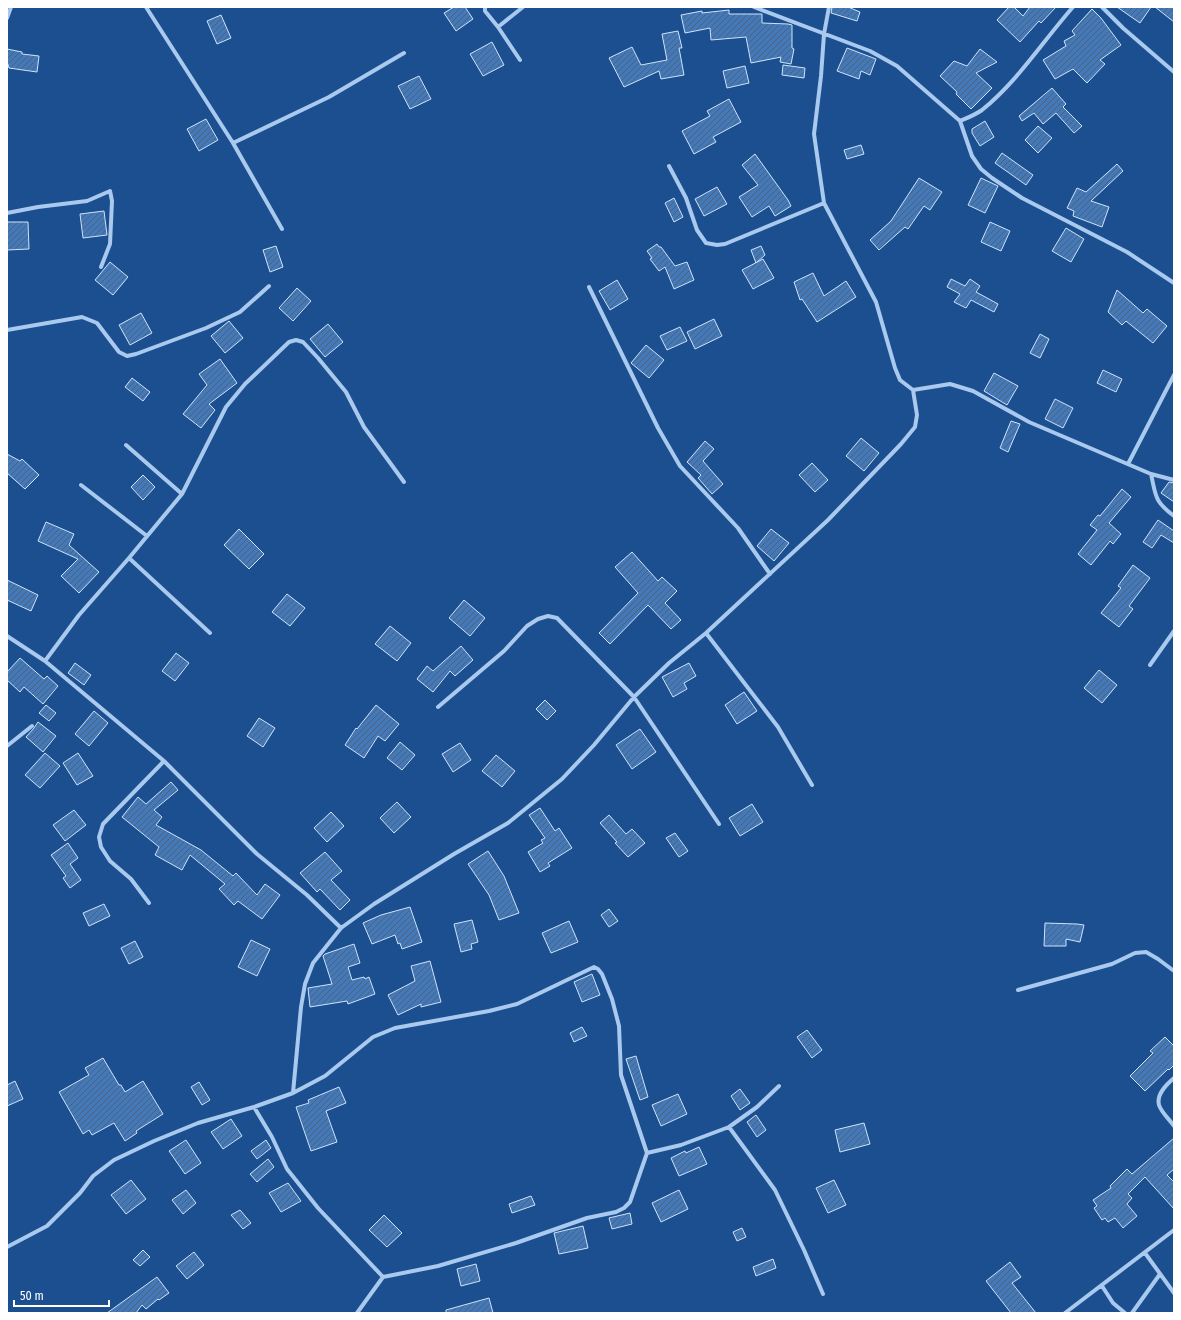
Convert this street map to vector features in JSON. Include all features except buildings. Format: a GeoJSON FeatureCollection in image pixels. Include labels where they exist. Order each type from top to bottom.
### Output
{"type":"FeatureCollection","features":[{"type":"Feature","properties":{"kind":"street"},"geometry":{"type":"LineString","coordinates":[[7,18],[11,7]]}},
{"type":"Feature","properties":{"kind":"street"},"geometry":{"type":"LineString","coordinates":[[146,7],[234,143],[282,229]]}},
{"type":"Feature","properties":{"kind":"street"},"geometry":{"type":"LineString","coordinates":[[485,7],[485,11],[498,27],[520,60]]}},
{"type":"Feature","properties":{"kind":"street"},"geometry":{"type":"LineString","coordinates":[[498,27],[523,7]]}},
{"type":"Feature","properties":{"kind":"street"},"geometry":{"type":"LineString","coordinates":[[754,7],[870,51],[897,66],[960,121],[972,156],[981,169],[992,178],[1022,198],[1127,252],[1174,283]]}},
{"type":"Feature","properties":{"kind":"street"},"geometry":{"type":"LineString","coordinates":[[293,1093],[301,1007],[305,984],[314,964],[341,928],[374,904],[454,854],[508,823],[562,779],[594,745],[634,697],[669,663],[706,633],[828,520],[901,444],[915,427],[917,415],[913,390],[900,380],[895,368],[876,302],[824,204],[814,134],[824,34],[829,7]]}},
{"type":"Feature","properties":{"kind":"street"},"geometry":{"type":"LineString","coordinates":[[960,121],[980,111],[1012,82],[1073,7]]}},
{"type":"Feature","properties":{"kind":"street"},"geometry":{"type":"LineString","coordinates":[[1102,7],[1123,28],[1174,72]]}},
{"type":"Feature","properties":{"kind":"street"},"geometry":{"type":"LineString","coordinates":[[234,143],[329,97],[404,53]]}},
{"type":"Feature","properties":{"kind":"street"},"geometry":{"type":"LineString","coordinates":[[669,166],[686,198],[697,230],[706,243],[717,245],[725,244],[824,204]]}},
{"type":"Feature","properties":{"kind":"street"},"geometry":{"type":"LineString","coordinates":[[7,214],[38,207],[87,201],[110,192],[112,201],[110,244],[101,267]]}},
{"type":"Feature","properties":{"kind":"street"},"geometry":{"type":"LineString","coordinates":[[7,330],[82,316],[97,322],[119,352],[127,356],[206,328],[240,312],[269,286]]}},
{"type":"Feature","properties":{"kind":"street"},"geometry":{"type":"LineString","coordinates":[[589,287],[658,428],[680,466],[738,528],[770,574]]}},
{"type":"Feature","properties":{"kind":"street"},"geometry":{"type":"LineString","coordinates":[[45,661],[79,615],[182,494],[226,407],[245,384],[289,342],[296,340],[303,342],[346,392],[364,427],[404,482]]}},
{"type":"Feature","properties":{"kind":"street"},"geometry":{"type":"LineString","coordinates":[[1128,464],[1174,375]]}},
{"type":"Feature","properties":{"kind":"street"},"geometry":{"type":"LineString","coordinates":[[913,390],[950,384],[973,391],[1029,422],[1151,474],[1174,480]]}},
{"type":"Feature","properties":{"kind":"street"},"geometry":{"type":"LineString","coordinates":[[126,445],[182,494]]}},
{"type":"Feature","properties":{"kind":"street"},"geometry":{"type":"LineString","coordinates":[[1151,474],[1156,499],[1174,516]]}},
{"type":"Feature","properties":{"kind":"street"},"geometry":{"type":"LineString","coordinates":[[81,485],[147,536]]}},
{"type":"Feature","properties":{"kind":"street"},"geometry":{"type":"LineString","coordinates":[[129,558],[210,633]]}},
{"type":"Feature","properties":{"kind":"street"},"geometry":{"type":"LineString","coordinates":[[438,707],[504,651],[527,626],[538,619],[548,616],[557,618],[634,697],[719,824]]}},
{"type":"Feature","properties":{"kind":"street"},"geometry":{"type":"LineString","coordinates":[[1150,665],[1174,632]]}},
{"type":"Feature","properties":{"kind":"street"},"geometry":{"type":"LineString","coordinates":[[706,633],[778,728],[812,785]]}},
{"type":"Feature","properties":{"kind":"street"},"geometry":{"type":"LineString","coordinates":[[7,636],[45,661],[164,762],[257,854],[307,895],[341,928]]}},
{"type":"Feature","properties":{"kind":"street"},"geometry":{"type":"LineString","coordinates":[[7,746],[32,726]]}},
{"type":"Feature","properties":{"kind":"street"},"geometry":{"type":"LineString","coordinates":[[149,903],[131,879],[110,861],[101,847],[99,837],[103,824],[164,762]]}},
{"type":"Feature","properties":{"kind":"street"},"geometry":{"type":"LineString","coordinates":[[1018,990],[1112,964],[1135,953],[1146,952],[1174,971]]}},
{"type":"Feature","properties":{"kind":"street"},"geometry":{"type":"LineString","coordinates":[[7,1247],[47,1226],[80,1193],[94,1176],[114,1160],[154,1141],[198,1123],[254,1108],[293,1093],[325,1076],[373,1037],[395,1028],[489,1012],[517,1004],[594,967],[598,969],[602,974],[612,999],[619,1026],[621,1075],[647,1153],[630,1202],[624,1208],[616,1212],[587,1218],[516,1243],[445,1264],[383,1277],[357,1313]]}},
{"type":"Feature","properties":{"kind":"street"},"geometry":{"type":"LineString","coordinates":[[1174,1078],[1167,1083],[1159,1098],[1159,1106],[1174,1126]]}},
{"type":"Feature","properties":{"kind":"street"},"geometry":{"type":"LineString","coordinates":[[647,1153],[681,1145],[729,1127],[757,1107],[779,1086]]}},
{"type":"Feature","properties":{"kind":"street"},"geometry":{"type":"LineString","coordinates":[[254,1108],[272,1137],[287,1169],[318,1208],[383,1277]]}},
{"type":"Feature","properties":{"kind":"street"},"geometry":{"type":"LineString","coordinates":[[729,1127],[775,1190],[823,1294]]}},
{"type":"Feature","properties":{"kind":"street"},"geometry":{"type":"LineString","coordinates":[[1065,1313],[1174,1230]]}},
{"type":"Feature","properties":{"kind":"street"},"geometry":{"type":"LineString","coordinates":[[1145,1253],[1174,1293]]}},
{"type":"Feature","properties":{"kind":"street"},"geometry":{"type":"LineString","coordinates":[[1132,1313],[1160,1274]]}},
{"type":"Feature","properties":{"kind":"street"},"geometry":{"type":"LineString","coordinates":[[1102,1286],[1113,1303],[1125,1313]]}}]}
